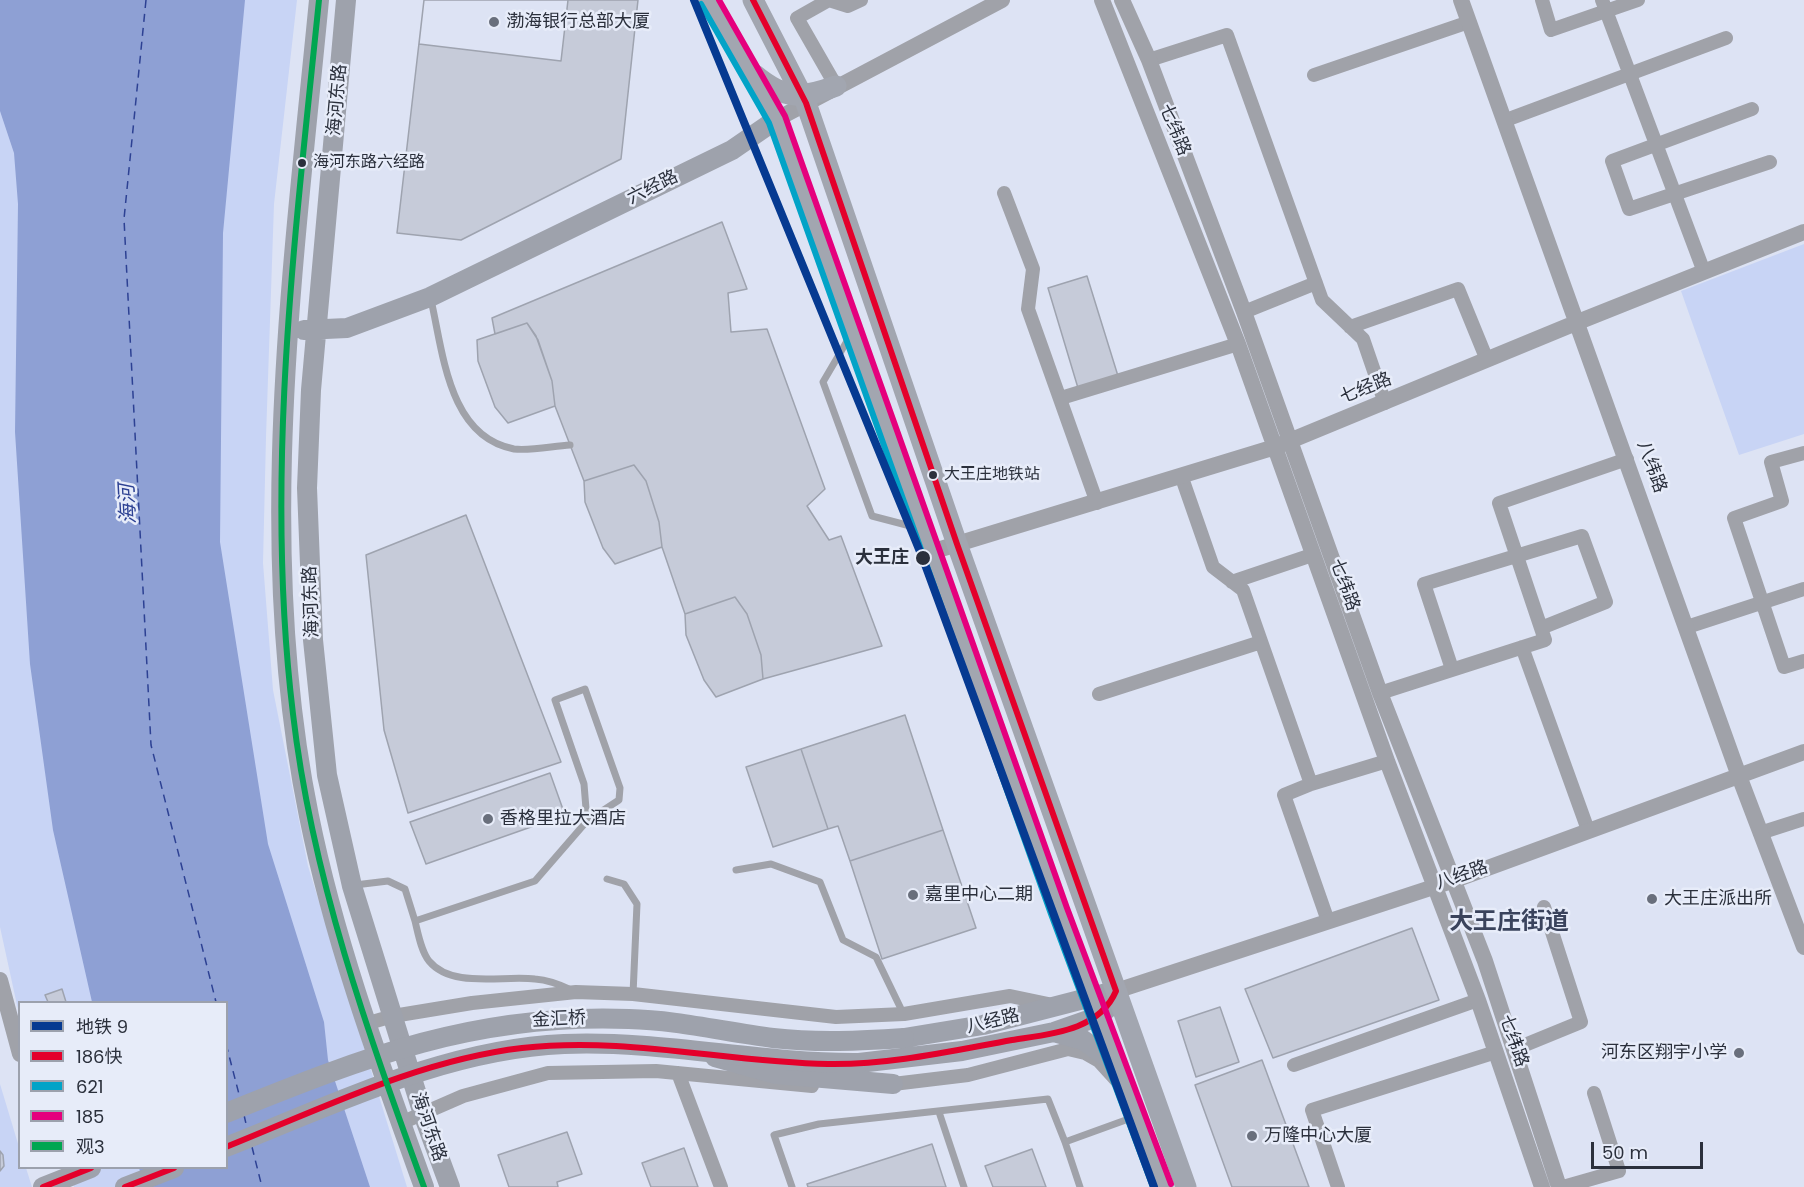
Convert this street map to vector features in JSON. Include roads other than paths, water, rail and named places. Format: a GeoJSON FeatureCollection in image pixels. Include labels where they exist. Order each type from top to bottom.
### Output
{"type":"FeatureCollection","features":[{"type":"Feature","properties":{"kind":"main road","name":"海河东路"},"geometry":{"type":"LineString","coordinates":[[319,0],[287,329],[281,510],[285,626],[295,730],[309,814],[326,890],[365,1024],[424,1187]]}},
{"type":"Feature","properties":{"kind":"main road","name":"海河东路"},"geometry":{"type":"LineString","coordinates":[[346,0],[310,390],[307,488],[313,640],[327,775],[352,885],[423,1114],[450,1187]]}},
{"type":"Feature","properties":{"kind":"main road"},"geometry":{"type":"LineString","coordinates":[[709,0],[777,119],[1094,1007],[1118,1064],[1162,1187]]}},
{"type":"Feature","properties":{"kind":"main road"},"geometry":{"type":"LineString","coordinates":[[753,0],[805,99],[957,544],[1186,1187]]}},
{"type":"Feature","properties":{"kind":"main road"},"geometry":{"type":"LineString","coordinates":[[750,71],[780,93],[805,99],[836,86]]}},
{"type":"Feature","properties":{"kind":"main road","name":"六经路"},"geometry":{"type":"LineString","coordinates":[[287,329],[347,328],[430,297],[732,150],[777,119]]}},
{"type":"Feature","properties":{"kind":"main road"},"geometry":{"type":"LineString","coordinates":[[1094,1007],[1107,1008],[1116,991]]}},
{"type":"Feature","properties":{"kind":"main road","name":"八经路"},"geometry":{"type":"LineString","coordinates":[[904,1038],[983,1025],[1058,1006],[1094,1007]]}},
{"type":"Feature","properties":{"kind":"main road","name":"八经路"},"geometry":{"type":"LineString","coordinates":[[860,1072],[1054,1032],[1094,1007]]}},
{"type":"Feature","properties":{"kind":"main road","name":"金汇桥"},"geometry":{"type":"LineString","coordinates":[[228,1112],[340,1067],[388,1051],[467,1030],[528,1021],[632,1019],[811,1041],[904,1038]]}},
{"type":"Feature","properties":{"kind":"main road"},"geometry":{"type":"LineString","coordinates":[[1054,1032],[1083,1040],[1118,1064]]}},
{"type":"Feature","properties":{"kind":"main road","name":"金汇桥"},"geometry":{"type":"LineString","coordinates":[[228,1146],[401,1078],[499,1051],[564,1044],[637,1044],[801,1062],[860,1072]]}},
{"type":"Feature","properties":{"kind":"main road"},"geometry":{"type":"LineString","coordinates":[[860,1072],[893,1084]]}},
{"type":"Feature","properties":{"kind":"main road"},"geometry":{"type":"LineString","coordinates":[[43,1187],[86,1169]]}},
{"type":"Feature","properties":{"kind":"main road"},"geometry":{"type":"LineString","coordinates":[[125,1187],[169,1169]]}},
{"type":"Feature","properties":{"kind":"street"},"geometry":{"type":"LineString","coordinates":[[861,0],[848,6],[829,0],[797,18],[836,86],[1001,0]]}},
{"type":"Feature","properties":{"kind":"street","name":"七纬路"},"geometry":{"type":"LineString","coordinates":[[1102,0],[1238,344],[1387,761],[1478,1000],[1542,1187]]}},
{"type":"Feature","properties":{"kind":"street","name":"七纬路"},"geometry":{"type":"LineString","coordinates":[[1122,0],[1149,60],[1292,441],[1380,693],[1455,880],[1561,1187]]}},
{"type":"Feature","properties":{"kind":"street","name":"八纬路"},"geometry":{"type":"LineString","coordinates":[[1461,0],[1688,627],[1739,776],[1804,947]]}},
{"type":"Feature","properties":{"kind":"street"},"geometry":{"type":"LineString","coordinates":[[1542,0],[1551,30],[1604,5],[1638,0]]}},
{"type":"Feature","properties":{"kind":"street"},"geometry":{"type":"LineString","coordinates":[[1604,5],[1704,272]]}},
{"type":"Feature","properties":{"kind":"street"},"geometry":{"type":"LineString","coordinates":[[1314,75],[1469,22]]}},
{"type":"Feature","properties":{"kind":"street"},"geometry":{"type":"LineString","coordinates":[[1149,60],[1227,35],[1322,300],[1363,339],[1385,403]]}},
{"type":"Feature","properties":{"kind":"street"},"geometry":{"type":"LineString","coordinates":[[1506,120],[1726,38]]}},
{"type":"Feature","properties":{"kind":"street","name":"六经路"},"geometry":{"type":"LineString","coordinates":[[777,119],[805,99]]}},
{"type":"Feature","properties":{"kind":"street"},"geometry":{"type":"LineString","coordinates":[[1752,109],[1612,161],[1629,209],[1770,162]]}},
{"type":"Feature","properties":{"kind":"street"},"geometry":{"type":"LineString","coordinates":[[1004,193],[1033,269],[1028,309],[1097,503]]}},
{"type":"Feature","properties":{"kind":"street","name":"七经路"},"geometry":{"type":"LineString","coordinates":[[931,552],[1182,477],[1292,441],[1578,322],[1804,232]]}},
{"type":"Feature","properties":{"kind":"street"},"geometry":{"type":"LineString","coordinates":[[1244,312],[1316,283]]}},
{"type":"Feature","properties":{"kind":"street"},"geometry":{"type":"LineString","coordinates":[[1350,327],[1458,289],[1487,360]]}},
{"type":"Feature","properties":{"kind":"street"},"geometry":{"type":"LineString","coordinates":[[1061,398],[1238,344]]}},
{"type":"Feature","properties":{"kind":"street"},"geometry":{"type":"LineString","coordinates":[[1804,453],[1771,462],[1782,501],[1734,518],[1784,667],[1804,661]]}},
{"type":"Feature","properties":{"kind":"street"},"geometry":{"type":"LineString","coordinates":[[1380,693],[1545,640],[1499,503],[1627,459]]}},
{"type":"Feature","properties":{"kind":"street"},"geometry":{"type":"LineString","coordinates":[[1182,477],[1213,567],[1243,590],[1311,784]]}},
{"type":"Feature","properties":{"kind":"street"},"geometry":{"type":"LineString","coordinates":[[1452,669],[1424,584],[1582,536],[1606,602],[1541,628]]}},
{"type":"Feature","properties":{"kind":"street"},"geometry":{"type":"LineString","coordinates":[[1232,582],[1312,555]]}},
{"type":"Feature","properties":{"kind":"street"},"geometry":{"type":"LineString","coordinates":[[1688,627],[1804,589]]}},
{"type":"Feature","properties":{"kind":"street"},"geometry":{"type":"LineString","coordinates":[[1099,694],[1261,642]]}},
{"type":"Feature","properties":{"kind":"street"},"geometry":{"type":"LineString","coordinates":[[1522,647],[1588,830]]}},
{"type":"Feature","properties":{"kind":"street","name":"八经路"},"geometry":{"type":"LineString","coordinates":[[1116,991],[1455,880],[1804,752]]}},
{"type":"Feature","properties":{"kind":"street"},"geometry":{"type":"LineString","coordinates":[[1328,921],[1284,795],[1311,784],[1387,761]]}},
{"type":"Feature","properties":{"kind":"street"},"geometry":{"type":"LineString","coordinates":[[1760,833],[1804,819]]}},
{"type":"Feature","properties":{"kind":"street"},"geometry":{"type":"LineString","coordinates":[[1515,1049],[1581,1022],[1544,907]]}},
{"type":"Feature","properties":{"kind":"street"},"geometry":{"type":"LineString","coordinates":[[0,980],[18,1047]]}},
{"type":"Feature","properties":{"kind":"street"},"geometry":{"type":"LineString","coordinates":[[365,1024],[393,1016],[484,1002],[576,992],[633,994],[789,1014],[836,1017],[904,1014],[1010,996],[1058,1006]]}},
{"type":"Feature","properties":{"kind":"street"},"geometry":{"type":"LineString","coordinates":[[1294,1065],[1478,1000]]}},
{"type":"Feature","properties":{"kind":"street"},"geometry":{"type":"LineString","coordinates":[[401,1123],[472,1093],[548,1073],[656,1071],[783,1085],[849,1088],[968,1075],[1068,1049],[1085,1053],[1099,1061],[1128,1093]]}},
{"type":"Feature","properties":{"kind":"street"},"geometry":{"type":"LineString","coordinates":[[1338,1187],[1312,1110],[1496,1052]]}},
{"type":"Feature","properties":{"kind":"street"},"geometry":{"type":"LineString","coordinates":[[678,1073],[721,1187]]}},
{"type":"Feature","properties":{"kind":"street"},"geometry":{"type":"LineString","coordinates":[[1561,1187],[1619,1171],[1594,1093]]}},
{"type":"Feature","properties":{"kind":"street"},"geometry":{"type":"LineString","coordinates":[[52,1169],[57,1187]]}},
{"type":"Feature","properties":{"kind":"lane"},"geometry":{"type":"LineString","coordinates":[[430,297],[452,390],[464,415],[486,437],[514,449],[570,445]]}},
{"type":"Feature","properties":{"kind":"lane"},"geometry":{"type":"LineString","coordinates":[[852,333],[823,381],[872,516],[923,530]]}},
{"type":"Feature","properties":{"kind":"lane"},"geometry":{"type":"LineString","coordinates":[[415,921],[535,880],[587,820],[618,800],[620,788],[585,689],[555,700],[584,784],[587,820]]}},
{"type":"Feature","properties":{"kind":"lane"},"geometry":{"type":"LineString","coordinates":[[736,870],[771,864],[820,882],[843,940],[876,957],[904,1014]]}},
{"type":"Feature","properties":{"kind":"lane"},"geometry":{"type":"LineString","coordinates":[[607,879],[624,884],[637,904],[633,994]]}},
{"type":"Feature","properties":{"kind":"lane"},"geometry":{"type":"LineString","coordinates":[[352,885],[388,881],[405,889],[427,958],[439,971],[463,977],[534,978],[554,982],[576,992]]}},
{"type":"Feature","properties":{"kind":"lane"},"geometry":{"type":"LineString","coordinates":[[792,1187],[774,1136],[819,1124],[1048,1099],[1080,1187]]}},
{"type":"Feature","properties":{"kind":"lane"},"geometry":{"type":"LineString","coordinates":[[939,1112],[964,1187]]}},
{"type":"Feature","properties":{"kind":"lane"},"geometry":{"type":"LineString","coordinates":[[1065,1142],[1137,1117]]}},
{"type":"Feature","properties":{"kind":"water","name":"海河"},"geometry":{"type":"Polygon","coordinates":[[[0,0],[245,0],[223,233],[220,542],[268,844],[324,1022],[328,1060],[370,1187],[145,1187],[139,1169],[228,1169],[228,1001],[92,1001],[53,830],[30,664],[15,432],[18,204],[14,153],[0,111],[0,0]]]}},
{"type":"Feature","properties":{"kind":"metro line","name":"9"},"geometry":{"type":"LineString","coordinates":[[694,0],[923,559],[1154,1187]]}},
{"type":"Feature","properties":{"kind":"place","name":"渤海银行总部大厦"},"geometry":{"type":"Point","coordinates":[494,22]}},
{"type":"Feature","properties":{"kind":"place","name":"海河东路六经路"},"geometry":{"type":"Point","coordinates":[302,163]}},
{"type":"Feature","properties":{"kind":"place","name":"大王庄地铁站"},"geometry":{"type":"Point","coordinates":[933,475]}},
{"type":"Feature","properties":{"kind":"place","name":"大王庄"},"geometry":{"type":"Point","coordinates":[923,558]}},
{"type":"Feature","properties":{"kind":"place","name":"香格里拉大酒店"},"geometry":{"type":"Point","coordinates":[488,819]}},
{"type":"Feature","properties":{"kind":"place","name":"嘉里中心二期"},"geometry":{"type":"Point","coordinates":[913,895]}},
{"type":"Feature","properties":{"kind":"place","name":"大王庄派出所"},"geometry":{"type":"Point","coordinates":[1652,899]}},
{"type":"Feature","properties":{"kind":"place","name":"河东区翔宇小学"},"geometry":{"type":"Point","coordinates":[1739,1053]}},
{"type":"Feature","properties":{"kind":"place","name":"万隆中心大厦"},"geometry":{"type":"Point","coordinates":[1252,1136]}},
{"type":"Feature","properties":{"kind":"district","name":"大王庄街道"},"geometry":{"type":"Point","coordinates":[1509,923]}}]}
